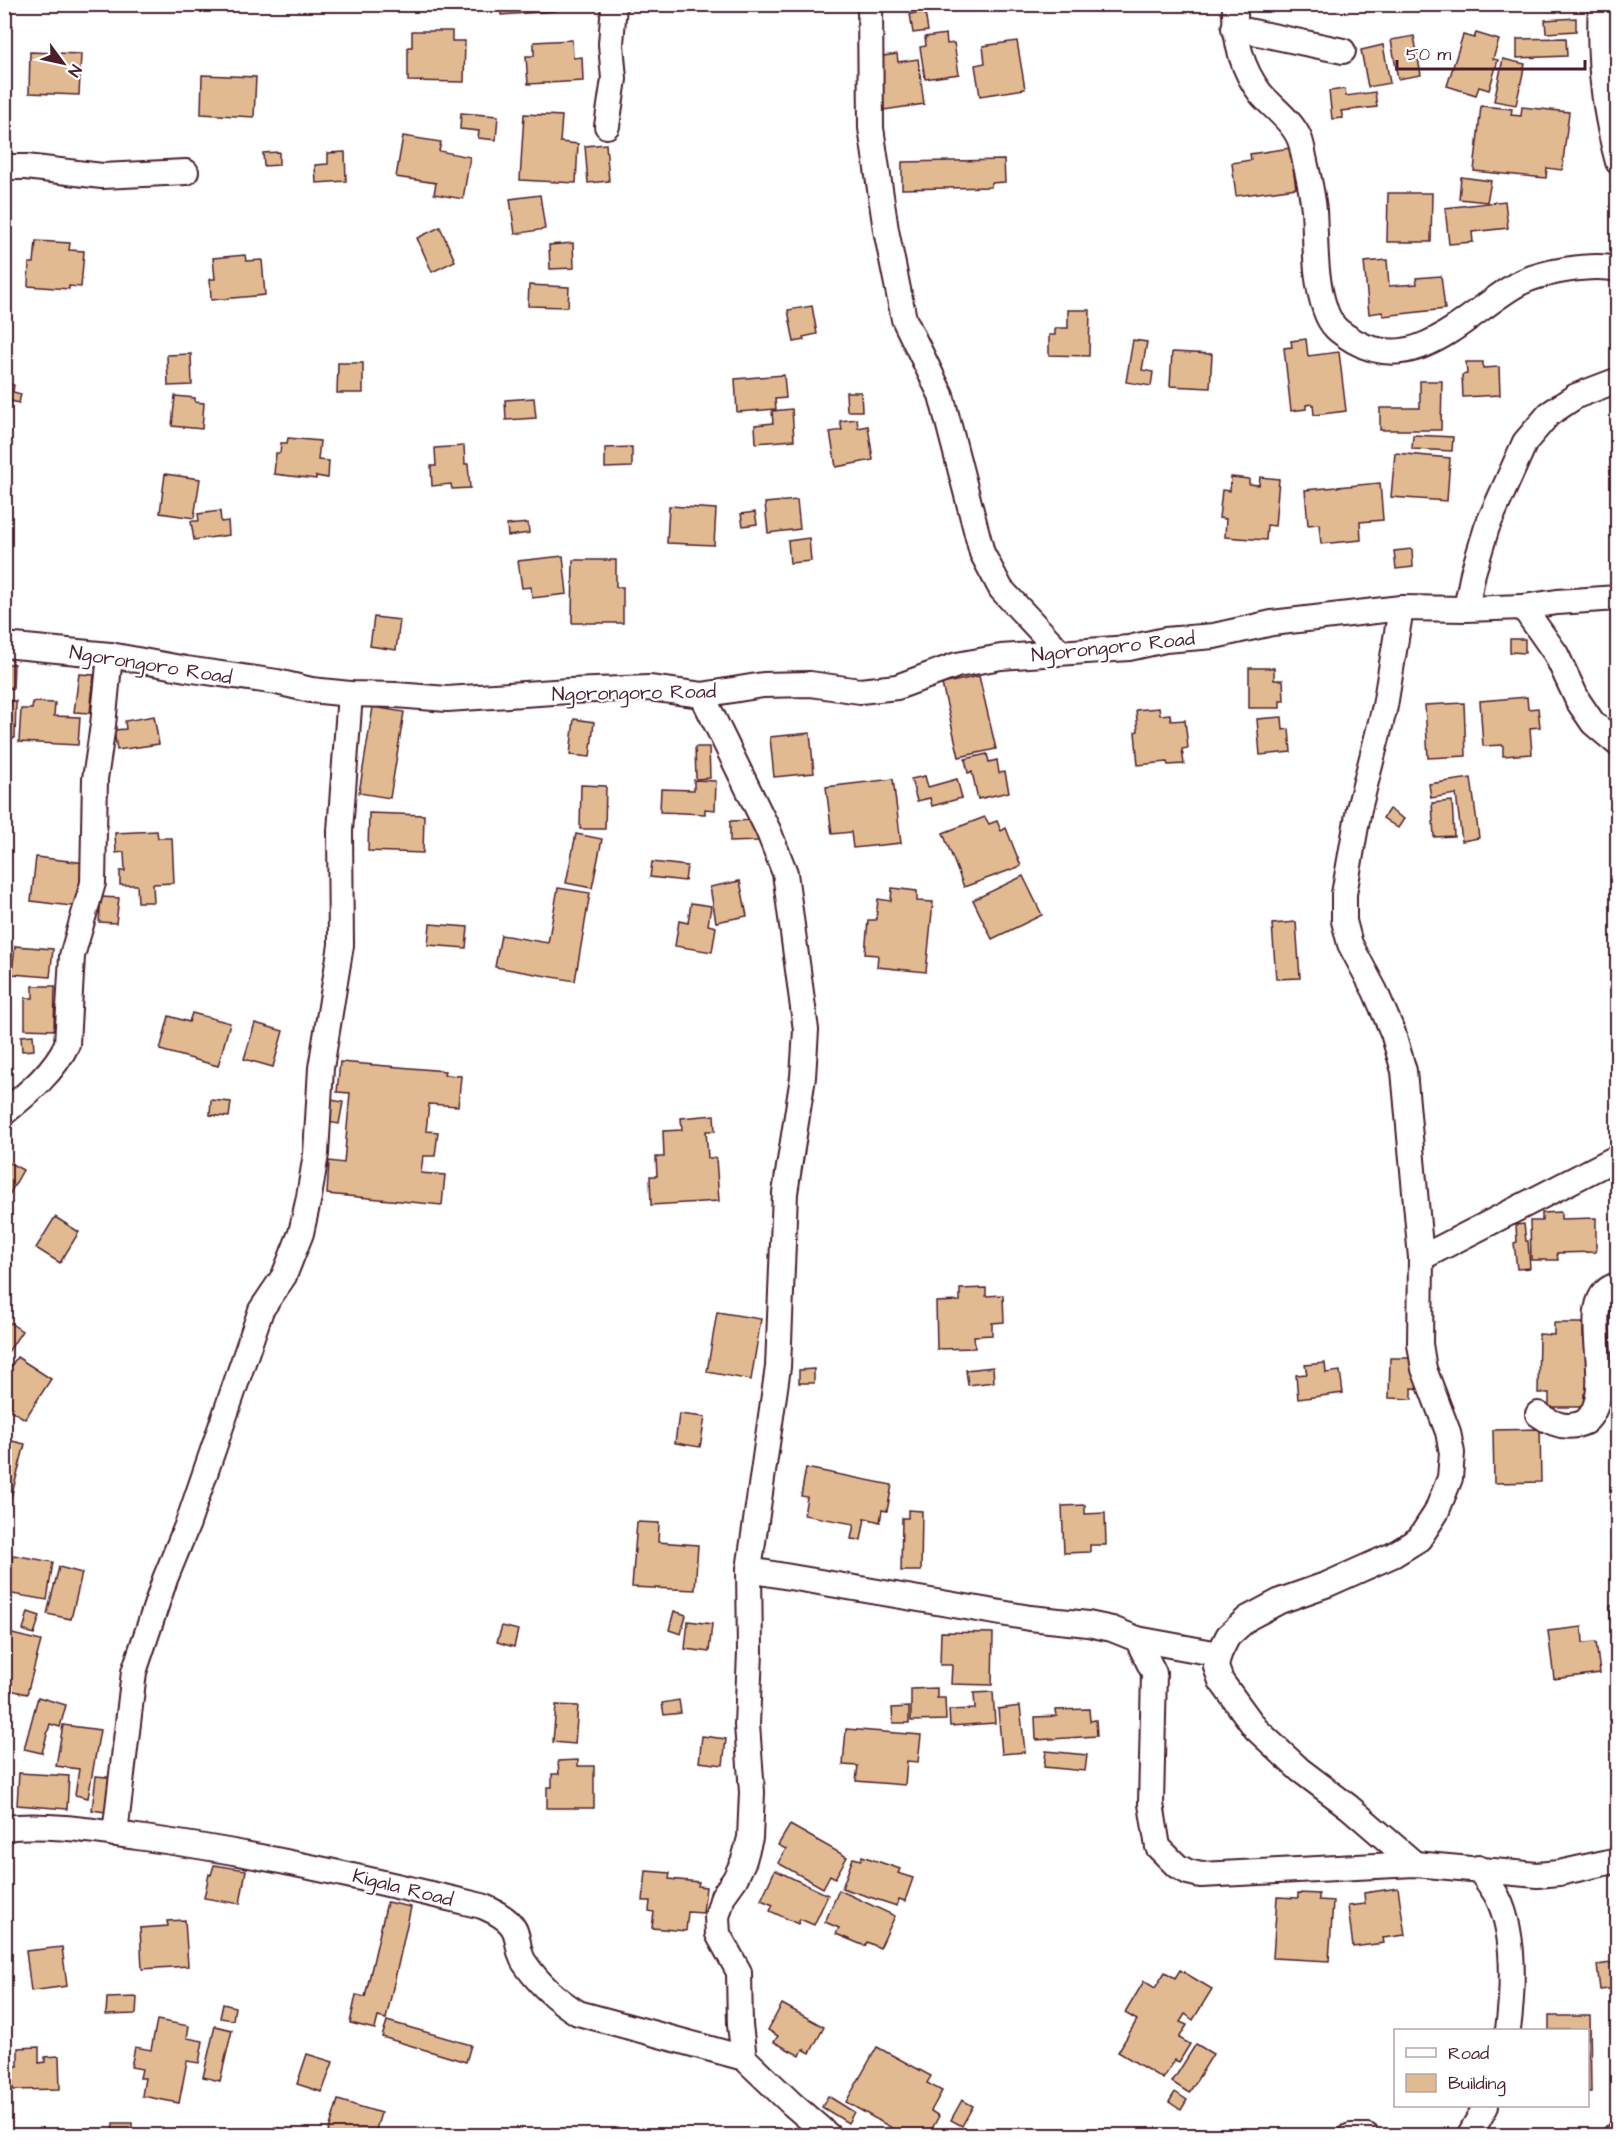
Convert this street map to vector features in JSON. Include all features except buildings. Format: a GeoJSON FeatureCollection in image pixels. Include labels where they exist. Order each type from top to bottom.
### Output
{"type":"FeatureCollection","features":[{"type":"Feature","properties":{"kind":"street"},"geometry":{"type":"LineString","coordinates":[[607,126],[614,79],[611,44],[614,4]]}},
{"type":"Feature","properties":{"kind":"street"},"geometry":{"type":"LineString","coordinates":[[870,4],[872,128],[886,230],[904,319],[941,395],[982,553],[1001,589],[1060,652]]}},
{"type":"Feature","properties":{"kind":"street"},"geometry":{"type":"LineString","coordinates":[[1601,4],[1603,79],[1617,162]]}},
{"type":"Feature","properties":{"kind":"street"},"geometry":{"type":"LineString","coordinates":[[1343,51],[1234,16],[1242,64],[1261,93],[1288,121],[1301,141],[1313,207],[1316,264],[1325,309],[1336,331],[1362,346],[1393,352],[1414,348],[1445,336],[1516,285],[1543,275],[1575,269],[1609,267],[1617,269]]}},
{"type":"Feature","properties":{"kind":"street"},"geometry":{"type":"LineString","coordinates":[[4,167],[26,167],[102,176],[186,172]]}},
{"type":"Feature","properties":{"kind":"street"},"geometry":{"type":"LineString","coordinates":[[1466,609],[1473,573],[1487,527],[1525,442],[1549,414],[1576,396],[1617,380]]}},
{"type":"Feature","properties":{"kind":"street","name":"Ngorongoro Road"},"geometry":{"type":"LineString","coordinates":[[4,645],[110,655],[197,671],[277,682],[311,690],[350,694],[447,699],[649,688],[702,695],[763,685],[810,684],[860,691],[897,687],[957,665],[1001,657],[1129,648],[1165,640],[1214,636],[1272,623],[1401,608],[1523,607],[1617,598]]}},
{"type":"Feature","properties":{"kind":"street"},"geometry":{"type":"LineString","coordinates":[[1523,607],[1556,654],[1578,701],[1593,723],[1617,744]]}},
{"type":"Feature","properties":{"kind":"street"},"geometry":{"type":"LineString","coordinates":[[1401,608],[1385,706],[1359,809],[1344,894],[1344,921],[1350,944],[1393,1033],[1404,1071],[1421,1258],[1420,1344],[1424,1369],[1448,1432],[1452,1453],[1450,1478],[1436,1513],[1419,1539],[1393,1555],[1328,1584],[1280,1601],[1248,1618],[1228,1636],[1219,1654],[1216,1667],[1221,1681],[1256,1729],[1300,1770],[1349,1807],[1415,1864]]}},
{"type":"Feature","properties":{"kind":"street"},"geometry":{"type":"LineString","coordinates":[[4,1113],[37,1084],[62,1055],[67,1044],[72,956],[93,883],[94,779],[103,725],[110,655]]}},
{"type":"Feature","properties":{"kind":"street"},"geometry":{"type":"LineString","coordinates":[[115,1834],[134,1672],[165,1579],[188,1524],[261,1310],[284,1276],[301,1233],[309,1197],[316,1154],[321,1068],[341,945],[340,831],[350,694]]}},
{"type":"Feature","properties":{"kind":"street"},"geometry":{"type":"LineString","coordinates":[[702,695],[768,830],[785,873],[806,1030],[803,1077],[785,1193],[778,1367],[749,1570],[750,1652],[747,1725],[752,1792],[750,1838],[744,1860],[723,1896],[717,1917],[718,1934],[733,1957],[739,1972],[740,2025],[744,2058],[829,2136]]}},
{"type":"Feature","properties":{"kind":"street"},"geometry":{"type":"LineString","coordinates":[[1421,1258],[1617,1157]]}},
{"type":"Feature","properties":{"kind":"street"},"geometry":{"type":"LineString","coordinates":[[1538,1414],[1548,1421],[1563,1426],[1577,1426],[1593,1418],[1605,1408],[1613,1384],[1612,1354],[1602,1313],[1602,1295],[1609,1287],[1617,1285]]}},
{"type":"Feature","properties":{"kind":"street"},"geometry":{"type":"LineString","coordinates":[[749,1570],[1030,1618],[1088,1624],[1112,1629],[1137,1639],[1219,1654]]}},
{"type":"Feature","properties":{"kind":"street"},"geometry":{"type":"LineString","coordinates":[[1137,1639],[1154,1673],[1151,1804],[1158,1847],[1177,1866],[1188,1872],[1201,1875],[1415,1864],[1537,1875],[1559,1873],[1617,1860]]}},
{"type":"Feature","properties":{"kind":"street","name":"Kigala Road"},"geometry":{"type":"LineString","coordinates":[[4,1828],[53,1828],[166,1840],[334,1871],[482,1906],[499,1915],[514,1929],[522,1959],[534,1976],[563,2004],[578,2013],[744,2058]]}},
{"type":"Feature","properties":{"kind":"street"},"geometry":{"type":"LineString","coordinates":[[1478,1868],[1497,1897],[1507,1927],[1512,1959],[1512,2001],[1508,2029]]}},
{"type":"Feature","properties":{"kind":"street"},"geometry":{"type":"LineString","coordinates":[[1469,2136],[1485,2107]]}},
{"type":"Feature","properties":{"kind":"street"},"geometry":{"type":"LineString","coordinates":[[1350,2136],[1367,2136]]}}]}
